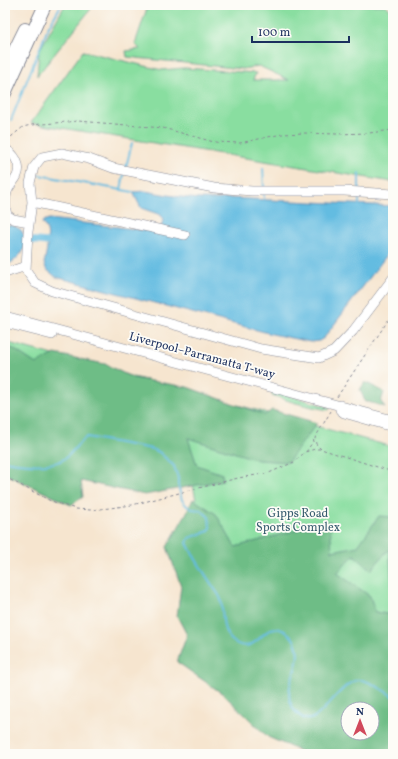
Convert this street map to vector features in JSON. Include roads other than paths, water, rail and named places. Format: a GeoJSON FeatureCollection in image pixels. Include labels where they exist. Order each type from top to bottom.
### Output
{"type":"FeatureCollection","features":[{"type":"Feature","properties":{"kind":"main road"},"geometry":{"type":"LineString","coordinates":[[5,70],[37,5]]}},
{"type":"Feature","properties":{"kind":"main road"},"geometry":{"type":"LineString","coordinates":[[5,93],[45,5]]}},
{"type":"Feature","properties":{"kind":"lane"},"geometry":{"type":"LineString","coordinates":[[5,149],[13,154],[18,163],[19,169],[7,193],[5,208],[7,218],[29,222]]}},
{"type":"Feature","properties":{"kind":"lane"},"geometry":{"type":"LineString","coordinates":[[393,194],[344,191],[252,191],[214,188],[113,168],[89,159],[62,153],[42,157],[34,167],[30,183],[32,202],[26,266],[26,270],[35,283],[52,291],[261,349],[319,358],[334,351],[353,331],[393,278]]}},
{"type":"Feature","properties":{"kind":"lane"},"geometry":{"type":"LineString","coordinates":[[32,202],[185,235]]}},
{"type":"Feature","properties":{"kind":"lane"},"geometry":{"type":"LineString","coordinates":[[5,273],[26,266]]}},
{"type":"Feature","properties":{"kind":"lane","name":"Liverpool–Parramatta T-way"},"geometry":{"type":"LineString","coordinates":[[5,316],[185,365],[338,403],[393,420]]}},
{"type":"Feature","properties":{"kind":"lane"},"geometry":{"type":"LineString","coordinates":[[5,323],[255,389],[263,390],[268,386]]}},
{"type":"Feature","properties":{"kind":"lane"},"geometry":{"type":"LineString","coordinates":[[338,403],[340,410],[344,413],[393,427]]}},
{"type":"Feature","properties":{"kind":"water"},"geometry":{"type":"Polygon","coordinates":[[[145,191],[198,199],[230,198],[393,206],[393,247],[324,338],[319,341],[310,342],[272,334],[56,277],[46,269],[44,263],[47,251],[48,235],[46,228],[42,223],[43,221],[49,219],[160,232],[163,220],[161,215],[141,208],[133,192],[145,191]]]}},
{"type":"Feature","properties":{"kind":"water"},"geometry":{"type":"Polygon","coordinates":[[[13,225],[21,230],[27,240],[19,256],[13,262],[5,266],[5,226],[13,225]]]}},
{"type":"Feature","properties":{"kind":"waterway"},"geometry":{"type":"LineString","coordinates":[[11,120],[48,28],[61,5]]}},
{"type":"Feature","properties":{"kind":"waterway"},"geometry":{"type":"LineString","coordinates":[[126,167],[132,143]]}},
{"type":"Feature","properties":{"kind":"waterway"},"geometry":{"type":"LineString","coordinates":[[263,168],[264,189]]}},
{"type":"Feature","properties":{"kind":"waterway"},"geometry":{"type":"LineString","coordinates":[[359,173],[359,188]]}},
{"type":"Feature","properties":{"kind":"waterway"},"geometry":{"type":"LineString","coordinates":[[121,190],[124,174]]}},
{"type":"Feature","properties":{"kind":"waterway"},"geometry":{"type":"LineString","coordinates":[[39,175],[133,192]]}},
{"type":"Feature","properties":{"kind":"waterway"},"geometry":{"type":"LineString","coordinates":[[264,194],[264,200]]}},
{"type":"Feature","properties":{"kind":"waterway"},"geometry":{"type":"LineString","coordinates":[[359,195],[359,204]]}},
{"type":"Feature","properties":{"kind":"waterway"},"geometry":{"type":"LineString","coordinates":[[27,240],[47,242]]}},
{"type":"Feature","properties":{"kind":"waterway"},"geometry":{"type":"LineString","coordinates":[[5,461],[35,464],[51,464],[58,462],[67,457],[80,442],[87,437],[152,449],[159,452],[174,466],[182,500],[192,509],[201,510],[209,517],[209,531],[189,538],[187,543],[219,594],[226,633],[234,642],[246,646],[255,642],[274,628],[284,631],[294,640],[298,658],[289,692],[290,701],[294,710],[306,719],[312,718],[325,708],[346,686],[354,681],[361,680],[373,684],[393,696]]}},
{"type":"Feature","properties":{"kind":"park label","name":"Gipps Road Sports Complex"},"geometry":{"type":"Point","coordinates":[298,521]}}]}
